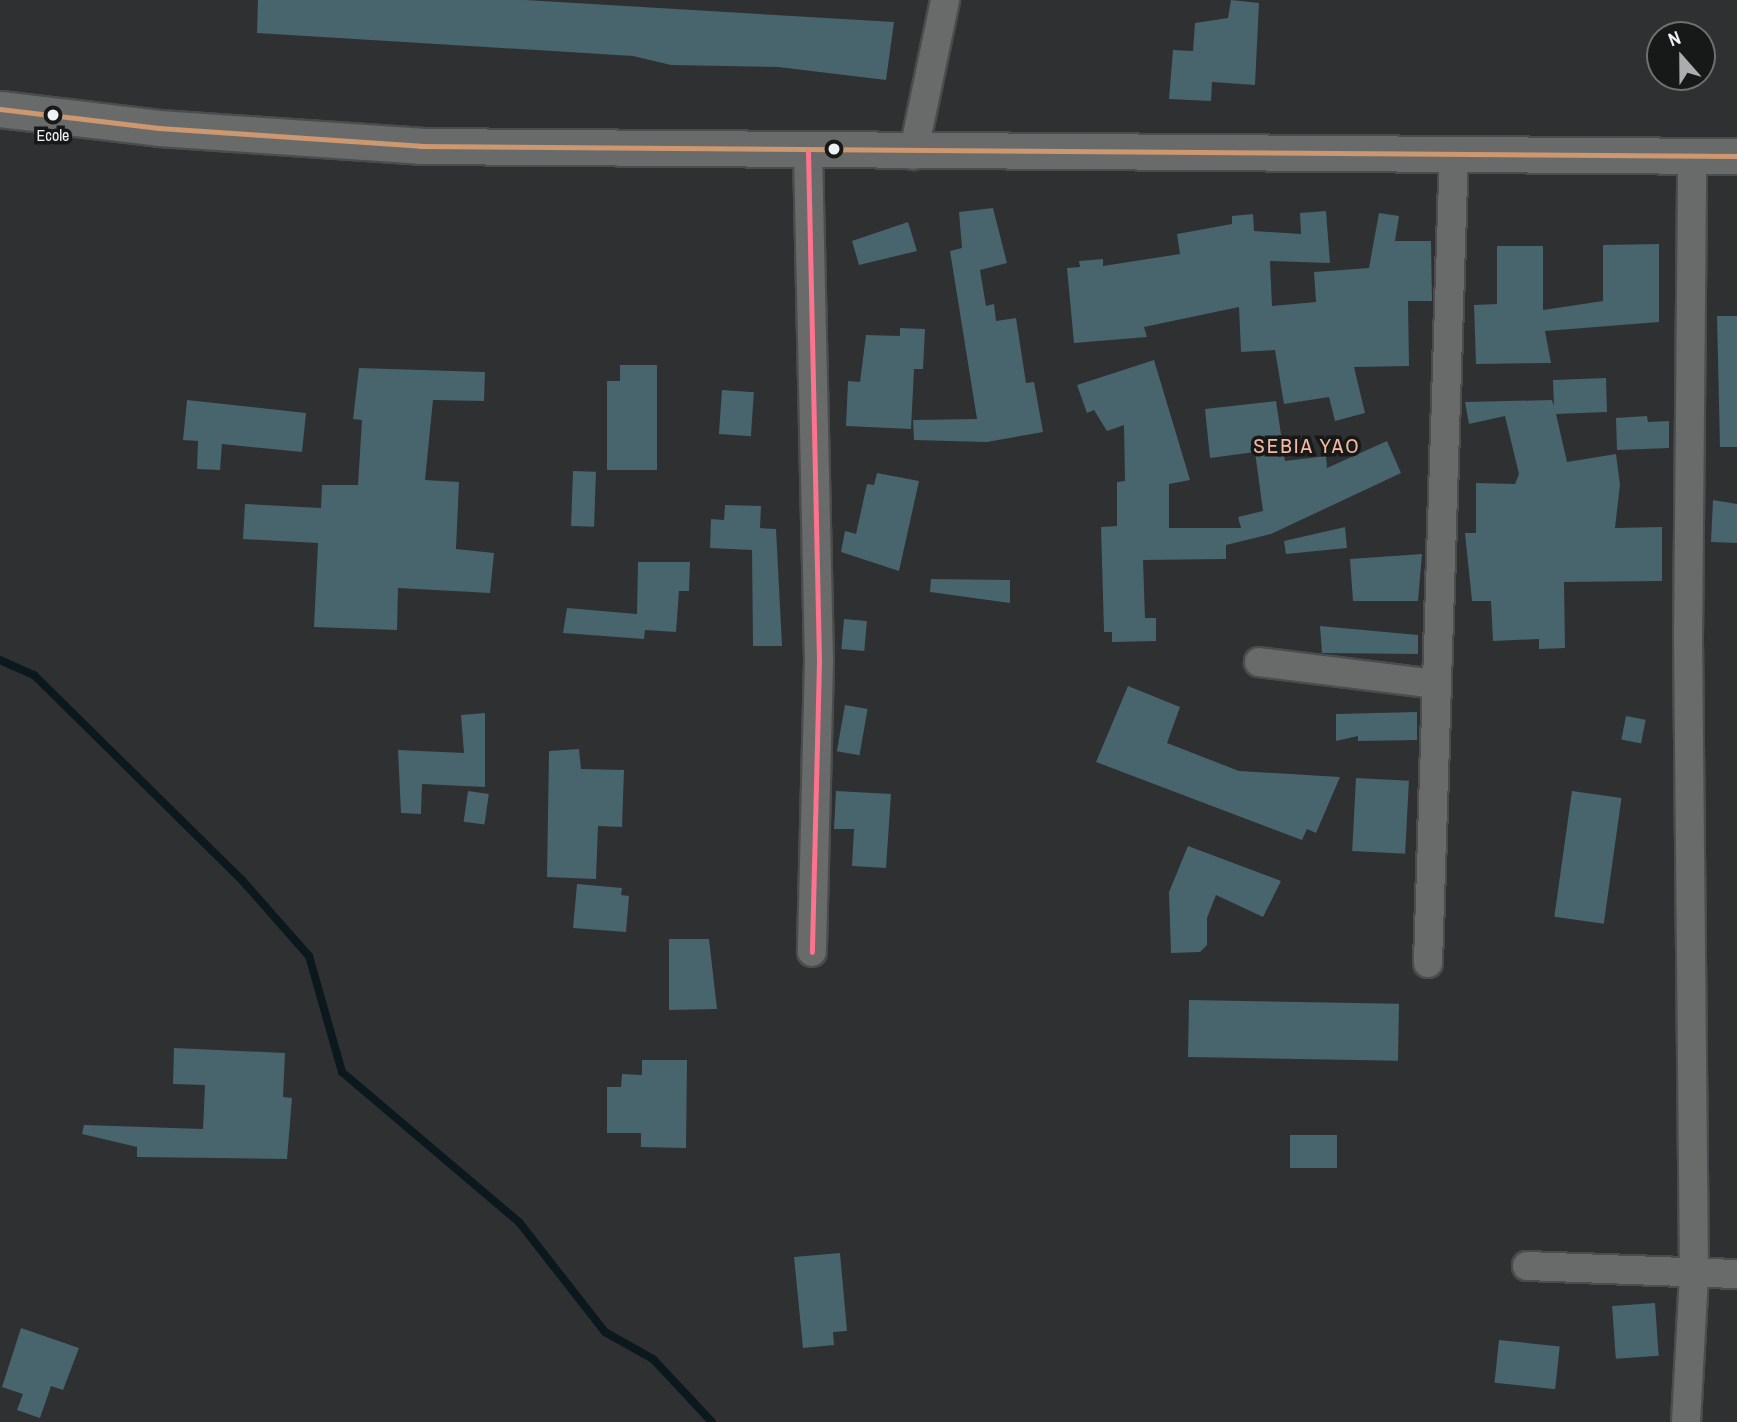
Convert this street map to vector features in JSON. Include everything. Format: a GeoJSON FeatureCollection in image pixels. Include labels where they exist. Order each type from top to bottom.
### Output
{"type":"FeatureCollection","features":[{"type":"Feature","properties":{"kind":"street"},"geometry":{"type":"LineString","coordinates":[[913,155],[945,0]]}},
{"type":"Feature","properties":{"kind":"street"},"geometry":{"type":"LineString","coordinates":[[0,109],[159,128],[420,146],[913,155],[1454,151],[1737,156]]}},
{"type":"Feature","properties":{"kind":"street"},"geometry":{"type":"LineString","coordinates":[[1428,963],[1454,151]]}},
{"type":"Feature","properties":{"kind":"street"},"geometry":{"type":"LineString","coordinates":[[808,152],[820,661],[812,952]]}},
{"type":"Feature","properties":{"kind":"street"},"geometry":{"type":"LineString","coordinates":[[1686,1422],[1694,1273],[1688,641],[1692,155]]}},
{"type":"Feature","properties":{"kind":"street"},"geometry":{"type":"LineString","coordinates":[[1259,662],[1435,684]]}},
{"type":"Feature","properties":{"kind":"street"},"geometry":{"type":"LineString","coordinates":[[1527,1266],[1737,1274]]}},
{"type":"Feature","properties":{"kind":"building"},"geometry":{"type":"Polygon","coordinates":[[[258,0],[525,0],[894,22],[886,80],[778,67],[671,65],[633,56],[257,33],[258,0]]]}},
{"type":"Feature","properties":{"kind":"building"},"geometry":{"type":"Polygon","coordinates":[[[1231,0],[1259,3],[1255,85],[1212,82],[1211,101],[1169,99],[1173,50],[1193,51],[1195,23],[1228,18],[1231,0]]]}},
{"type":"Feature","properties":{"kind":"building"},"geometry":{"type":"Polygon","coordinates":[[[993,208],[1007,263],[980,270],[986,306],[994,304],[996,321],[1016,318],[1026,383],[1034,382],[1043,432],[987,442],[914,440],[913,420],[977,419],[950,251],[962,248],[959,212],[993,208]]]}},
{"type":"Feature","properties":{"kind":"building"},"geometry":{"type":"Polygon","coordinates":[[[1326,211],[1330,263],[1270,261],[1272,306],[1316,302],[1314,272],[1369,268],[1379,213],[1399,216],[1395,241],[1431,241],[1432,301],[1408,301],[1409,366],[1354,367],[1365,413],[1335,421],[1329,397],[1284,404],[1275,350],[1241,352],[1239,307],[1144,327],[1147,337],[1074,343],[1067,268],[1080,267],[1079,261],[1103,259],[1103,266],[1180,254],[1177,234],[1232,224],[1232,216],[1253,214],[1254,231],[1301,234],[1300,213],[1326,211]]]}},
{"type":"Feature","properties":{"kind":"building"},"geometry":{"type":"Polygon","coordinates":[[[908,222],[917,251],[859,265],[852,241],[908,222]]]}},
{"type":"Feature","properties":{"kind":"building"},"geometry":{"type":"Polygon","coordinates":[[[1659,244],[1659,322],[1545,331],[1551,363],[1476,364],[1474,305],[1497,304],[1497,246],[1543,246],[1543,310],[1603,301],[1603,245],[1659,244]]]}},
{"type":"Feature","properties":{"kind":"building"},"geometry":{"type":"Polygon","coordinates":[[[1717,316],[1737,316],[1737,447],[1720,447],[1717,316]]]}},
{"type":"Feature","properties":{"kind":"building"},"geometry":{"type":"Polygon","coordinates":[[[900,328],[925,329],[923,369],[914,369],[911,429],[846,426],[848,381],[860,382],[866,335],[900,336],[900,328]]]}},
{"type":"Feature","properties":{"kind":"building"},"geometry":{"type":"Polygon","coordinates":[[[1154,360],[1190,480],[1169,484],[1169,528],[1241,528],[1238,517],[1263,511],[1255,452],[1210,458],[1205,409],[1276,401],[1285,461],[1326,456],[1327,468],[1387,441],[1401,473],[1271,534],[1226,545],[1226,559],[1143,560],[1145,618],[1156,618],[1156,641],[1112,642],[1112,632],[1104,632],[1101,527],[1117,526],[1117,482],[1125,481],[1124,425],[1107,431],[1094,410],[1087,413],[1077,385],[1154,360]]]}},
{"type":"Feature","properties":{"kind":"building"},"geometry":{"type":"Polygon","coordinates":[[[620,365],[657,365],[657,470],[607,470],[607,381],[620,381],[620,365]]]}},
{"type":"Feature","properties":{"kind":"building"},"geometry":{"type":"Polygon","coordinates":[[[359,368],[485,372],[484,401],[433,400],[425,480],[459,482],[456,549],[494,553],[490,593],[398,588],[397,630],[314,627],[318,543],[243,539],[245,504],[321,508],[322,485],[358,485],[362,420],[353,419],[359,368]]]}},
{"type":"Feature","properties":{"kind":"building"},"geometry":{"type":"Polygon","coordinates":[[[1606,378],[1607,412],[1556,414],[1567,462],[1616,454],[1620,485],[1615,528],[1662,527],[1662,581],[1564,582],[1565,648],[1539,649],[1539,639],[1493,641],[1491,601],[1472,601],[1465,533],[1476,533],[1476,483],[1515,484],[1519,474],[1505,416],[1469,424],[1465,402],[1552,400],[1554,406],[1553,380],[1606,378]]]}},
{"type":"Feature","properties":{"kind":"building"},"geometry":{"type":"Polygon","coordinates":[[[722,390],[754,392],[751,436],[719,434],[722,390]]]}},
{"type":"Feature","properties":{"kind":"building"},"geometry":{"type":"Polygon","coordinates":[[[187,400],[306,413],[302,452],[222,444],[220,470],[197,469],[198,441],[183,440],[187,400]]]}},
{"type":"Feature","properties":{"kind":"building"},"geometry":{"type":"Polygon","coordinates":[[[1647,416],[1648,422],[1669,421],[1669,448],[1617,450],[1616,418],[1647,416]]]}},
{"type":"Feature","properties":{"kind":"building"},"geometry":{"type":"Polygon","coordinates":[[[573,471],[596,472],[594,527],[571,526],[573,471]]]}},
{"type":"Feature","properties":{"kind":"building"},"geometry":{"type":"Polygon","coordinates":[[[877,473],[919,481],[899,571],[841,552],[845,531],[856,534],[867,484],[874,485],[877,473]]]}},
{"type":"Feature","properties":{"kind":"building"},"geometry":{"type":"Polygon","coordinates":[[[1713,500],[1737,504],[1737,543],[1711,542],[1713,500]]]}},
{"type":"Feature","properties":{"kind":"building"},"geometry":{"type":"Polygon","coordinates":[[[725,505],[761,506],[760,528],[776,529],[782,646],[753,646],[752,550],[710,548],[711,519],[724,520],[725,505]]]}},
{"type":"Feature","properties":{"kind":"building"},"geometry":{"type":"Polygon","coordinates":[[[1345,527],[1347,548],[1286,554],[1284,541],[1345,527]]]}},
{"type":"Feature","properties":{"kind":"building"},"geometry":{"type":"Polygon","coordinates":[[[1422,554],[1418,601],[1353,601],[1350,559],[1422,554]]]}},
{"type":"Feature","properties":{"kind":"building"},"geometry":{"type":"Polygon","coordinates":[[[638,562],[690,562],[689,591],[679,591],[676,632],[645,630],[644,639],[563,633],[567,608],[637,614],[638,562]]]}},
{"type":"Feature","properties":{"kind":"building"},"geometry":{"type":"Polygon","coordinates":[[[931,579],[1010,580],[1010,603],[930,592],[931,579]]]}},
{"type":"Feature","properties":{"kind":"building"},"geometry":{"type":"Polygon","coordinates":[[[844,619],[867,621],[864,651],[841,649],[844,619]]]}},
{"type":"Feature","properties":{"kind":"building"},"geometry":{"type":"Polygon","coordinates":[[[1320,626],[1418,635],[1418,654],[1322,653],[1320,626]]]}},
{"type":"Feature","properties":{"kind":"building"},"geometry":{"type":"Polygon","coordinates":[[[1128,686],[1180,707],[1167,743],[1239,771],[1340,777],[1316,833],[1307,829],[1302,840],[1096,762],[1128,686]]]}},
{"type":"Feature","properties":{"kind":"building"},"geometry":{"type":"Polygon","coordinates":[[[845,705],[868,709],[859,755],[837,751],[845,705]]]}},
{"type":"Feature","properties":{"kind":"building"},"geometry":{"type":"Polygon","coordinates":[[[1417,712],[1417,740],[1358,741],[1358,736],[1336,741],[1336,714],[1417,712]]]}},
{"type":"Feature","properties":{"kind":"building"},"geometry":{"type":"Polygon","coordinates":[[[485,713],[485,787],[422,784],[421,814],[401,813],[398,750],[464,753],[461,715],[485,713]]]}},
{"type":"Feature","properties":{"kind":"building"},"geometry":{"type":"Polygon","coordinates":[[[1626,716],[1646,720],[1641,743],[1621,740],[1626,716]]]}},
{"type":"Feature","properties":{"kind":"building"},"geometry":{"type":"Polygon","coordinates":[[[579,749],[581,769],[624,770],[622,827],[598,826],[596,879],[547,877],[549,751],[579,749]]]}},
{"type":"Feature","properties":{"kind":"building"},"geometry":{"type":"Polygon","coordinates":[[[1356,778],[1409,781],[1405,854],[1352,851],[1356,778]]]}},
{"type":"Feature","properties":{"kind":"building"},"geometry":{"type":"Polygon","coordinates":[[[468,791],[489,794],[484,825],[464,822],[468,791]]]}},
{"type":"Feature","properties":{"kind":"building"},"geometry":{"type":"Polygon","coordinates":[[[836,791],[891,794],[886,868],[852,866],[854,829],[834,829],[836,791]]]}},
{"type":"Feature","properties":{"kind":"building"},"geometry":{"type":"Polygon","coordinates":[[[1572,791],[1622,798],[1604,924],[1554,917],[1572,791]]]}},
{"type":"Feature","properties":{"kind":"building"},"geometry":{"type":"Polygon","coordinates":[[[1188,846],[1281,881],[1263,917],[1216,895],[1207,918],[1207,945],[1200,952],[1171,953],[1169,892],[1188,846]]]}},
{"type":"Feature","properties":{"kind":"building"},"geometry":{"type":"Polygon","coordinates":[[[577,884],[622,888],[621,895],[629,896],[626,932],[573,928],[577,884]]]}},
{"type":"Feature","properties":{"kind":"building"},"geometry":{"type":"Polygon","coordinates":[[[669,939],[709,939],[717,1009],[669,1010],[669,939]]]}},
{"type":"Feature","properties":{"kind":"building"},"geometry":{"type":"Polygon","coordinates":[[[1189,1000],[1399,1004],[1398,1061],[1188,1057],[1189,1000]]]}},
{"type":"Feature","properties":{"kind":"building"},"geometry":{"type":"Polygon","coordinates":[[[174,1048],[285,1053],[283,1097],[292,1098],[287,1159],[137,1157],[137,1147],[82,1134],[84,1125],[203,1129],[205,1085],[173,1084],[174,1048]]]}},
{"type":"Feature","properties":{"kind":"building"},"geometry":{"type":"Polygon","coordinates":[[[642,1060],[687,1060],[686,1148],[641,1147],[641,1133],[607,1133],[607,1087],[621,1087],[622,1074],[642,1075],[642,1060]]]}},
{"type":"Feature","properties":{"kind":"building"},"geometry":{"type":"Polygon","coordinates":[[[1290,1135],[1337,1135],[1337,1168],[1290,1168],[1290,1135]]]}},
{"type":"Feature","properties":{"kind":"building"},"geometry":{"type":"Polygon","coordinates":[[[840,1253],[847,1331],[833,1332],[834,1345],[803,1348],[794,1257],[840,1253]]]}},
{"type":"Feature","properties":{"kind":"building"},"geometry":{"type":"Polygon","coordinates":[[[1655,1303],[1659,1356],[1616,1359],[1612,1306],[1655,1303]]]}},
{"type":"Feature","properties":{"kind":"building"},"geometry":{"type":"Polygon","coordinates":[[[21,1328],[79,1348],[63,1390],[51,1386],[40,1418],[17,1410],[23,1394],[2,1387],[21,1328]]]}},
{"type":"Feature","properties":{"kind":"building"},"geometry":{"type":"Polygon","coordinates":[[[1499,1340],[1560,1346],[1555,1389],[1495,1383],[1499,1340]]]}},
{"type":"Feature","properties":{"kind":"waterway"},"geometry":{"type":"LineString","coordinates":[[0,660],[34,675],[241,879],[309,956],[342,1072],[519,1222],[605,1332],[653,1359],[712,1422]]}},
{"type":"Feature","properties":{"kind":"transit line"},"geometry":{"type":"LineString","coordinates":[[0,109],[159,128],[420,146],[1737,156]]}},
{"type":"Feature","properties":{"kind":"transit line"},"geometry":{"type":"LineString","coordinates":[[808,152],[819,661],[812,952]]}},
{"type":"Feature","properties":{"kind":"place","name":"Ecole"},"geometry":{"type":"Point","coordinates":[53,115]}},
{"type":"Feature","properties":{"kind":"district","name":"SEBIA YAO"},"geometry":{"type":"Point","coordinates":[1307,446]}}]}
